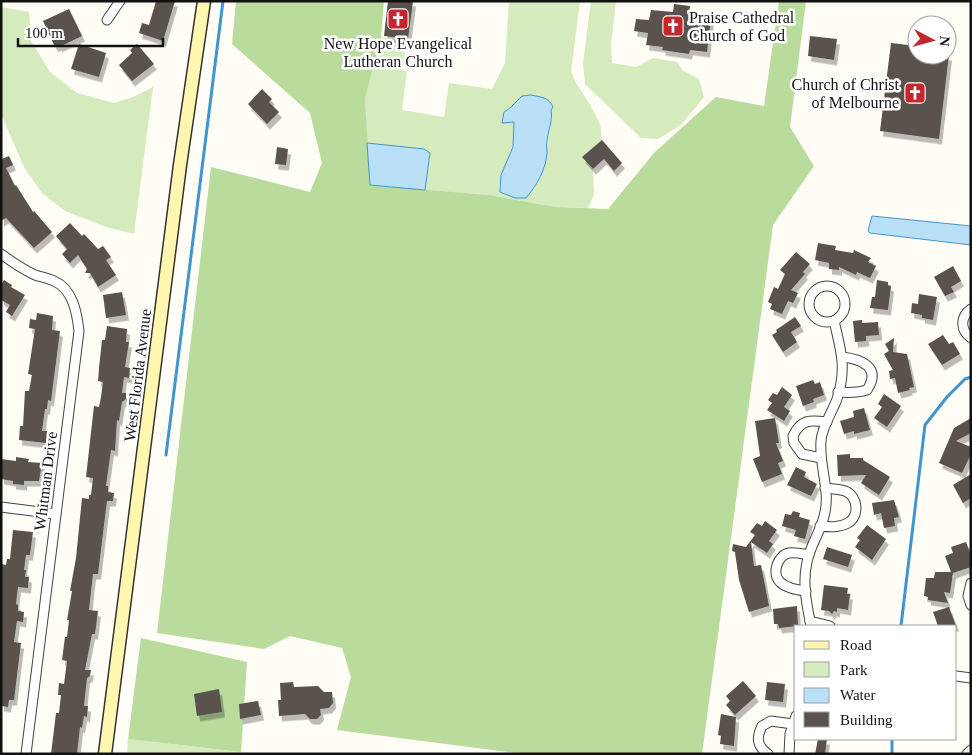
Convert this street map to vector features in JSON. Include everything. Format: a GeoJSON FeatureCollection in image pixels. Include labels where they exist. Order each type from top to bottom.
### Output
{"type":"FeatureCollection","features":[{"type":"Feature","properties":{"kind":"street"},"geometry":{"type":"LineString","coordinates":[[107,20],[120,1]]}},
{"type":"Feature","properties":{"kind":"street","name":"West Florida Avenue"},"geometry":{"type":"LineString","coordinates":[[105,754],[180,165],[204,1]]}},
{"type":"Feature","properties":{"kind":"street","name":"Whitman Drive"},"geometry":{"type":"LineString","coordinates":[[1,254],[37,276],[56,281],[70,296],[77,311],[79,331],[26,754]]}},
{"type":"Feature","properties":{"kind":"street"},"geometry":{"type":"LineString","coordinates":[[820,288],[833,288],[841,293],[844,299],[845,306],[843,312],[834,320],[828,322],[818,320],[811,310],[811,297],[820,288]]}},
{"type":"Feature","properties":{"kind":"street"},"geometry":{"type":"LineString","coordinates":[[971,309],[964,316],[962,322],[964,331],[971,338]]}},
{"type":"Feature","properties":{"kind":"street"},"geometry":{"type":"LineString","coordinates":[[810,624],[806,590],[806,562],[825,515],[828,497],[821,458],[821,438],[842,377],[842,357],[834,320]]}},
{"type":"Feature","properties":{"kind":"street"},"geometry":{"type":"LineString","coordinates":[[838,392],[856,393],[867,390],[872,380],[869,366],[864,362],[856,358],[842,357]]}},
{"type":"Feature","properties":{"kind":"street"},"geometry":{"type":"LineString","coordinates":[[821,458],[802,454],[794,443],[793,436],[800,425],[805,422],[827,422]]}},
{"type":"Feature","properties":{"kind":"street"},"geometry":{"type":"LineString","coordinates":[[820,526],[830,527],[846,524],[852,520],[856,507],[852,496],[846,491],[825,488]]}},
{"type":"Feature","properties":{"kind":"street"},"geometry":{"type":"LineString","coordinates":[[1,507],[56,514]]}},
{"type":"Feature","properties":{"kind":"street"},"geometry":{"type":"LineString","coordinates":[[806,590],[793,588],[780,582],[777,578],[776,570],[785,554],[809,555]]}},
{"type":"Feature","properties":{"kind":"street"},"geometry":{"type":"LineString","coordinates":[[971,583],[968,596],[971,605]]}},
{"type":"Feature","properties":{"kind":"street"},"geometry":{"type":"LineString","coordinates":[[957,676],[971,678]]}},
{"type":"Feature","properties":{"kind":"street"},"geometry":{"type":"LineString","coordinates":[[768,754],[759,745],[757,739],[762,726],[771,721],[794,720],[788,746],[789,754]]}},
{"type":"Feature","properties":{"kind":"street"},"geometry":{"type":"LineString","coordinates":[[967,754],[971,750]]}},
{"type":"Feature","properties":{"kind":"green space"},"geometry":{"type":"Polygon","coordinates":[[[236,1],[384,1],[381,37],[365,99],[370,185],[489,195],[556,207],[608,209],[654,153],[716,97],[764,106],[779,1],[806,1],[790,127],[814,166],[773,225],[702,754],[524,754],[337,730],[351,677],[342,648],[290,636],[264,649],[157,633],[211,167],[310,192],[322,163],[310,113],[232,44],[236,1]]]}},
{"type":"Feature","properties":{"kind":"green space"},"geometry":{"type":"Polygon","coordinates":[[[509,1],[580,1],[571,71],[600,124],[602,140],[583,157],[593,169],[594,195],[588,208],[556,207],[489,195],[425,190],[430,153],[424,149],[367,143],[365,99],[381,37],[406,44],[403,71],[407,71],[402,110],[444,117],[449,83],[492,89],[505,63],[509,1]],[[522,96],[504,112],[502,122],[514,122],[513,147],[501,175],[500,191],[534,189],[544,168],[552,117],[522,96]]]}},
{"type":"Feature","properties":{"kind":"green space"},"geometry":{"type":"Polygon","coordinates":[[[591,1],[616,1],[611,44],[612,63],[636,67],[653,58],[677,62],[682,70],[699,79],[704,97],[681,125],[658,139],[641,138],[585,84],[583,63],[591,1]]]}},
{"type":"Feature","properties":{"kind":"green space"},"geometry":{"type":"Polygon","coordinates":[[[1,7],[29,12],[31,41],[50,72],[77,93],[114,103],[133,97],[153,87],[134,234],[109,228],[65,211],[42,193],[24,167],[1,114],[1,7]]]}},
{"type":"Feature","properties":{"kind":"green space"},"geometry":{"type":"Polygon","coordinates":[[[141,638],[247,662],[241,752],[128,739],[141,638]]]}},
{"type":"Feature","properties":{"kind":"green space"},"geometry":{"type":"Polygon","coordinates":[[[128,739],[241,752],[243,754],[127,754],[128,739]]]}},
{"type":"Feature","properties":{"kind":"water"},"geometry":{"type":"Polygon","coordinates":[[[531,95],[547,99],[553,107],[551,110],[547,153],[540,177],[530,193],[526,198],[515,198],[500,192],[501,175],[513,147],[514,122],[502,123],[504,112],[522,96],[531,95]]]}},
{"type":"Feature","properties":{"kind":"water"},"geometry":{"type":"Polygon","coordinates":[[[367,143],[424,149],[430,153],[425,190],[370,185],[367,143]]]}},
{"type":"Feature","properties":{"kind":"water"},"geometry":{"type":"Polygon","coordinates":[[[872,216],[971,226],[971,245],[870,233],[868,231],[872,216]]]}},
{"type":"Feature","properties":{"kind":"building"},"geometry":{"type":"Polygon","coordinates":[[[156,1],[175,1],[163,41],[139,33],[142,23],[149,25],[156,1]]]}},
{"type":"Feature","properties":{"kind":"building","name":"New Hope Evangelical Lutheran Church"},"geometry":{"type":"Polygon","coordinates":[[[388,1],[413,1],[408,39],[384,36],[388,1]]]}},
{"type":"Feature","properties":{"kind":"building","name":"Praise Cathedral Church of God"},"geometry":{"type":"Polygon","coordinates":[[[674,4],[690,6],[689,15],[711,18],[707,52],[690,50],[689,54],[662,50],[663,47],[646,45],[648,33],[634,31],[636,19],[649,20],[651,10],[673,12],[674,4]]]}},
{"type":"Feature","properties":{"kind":"building"},"geometry":{"type":"Polygon","coordinates":[[[69,9],[82,36],[59,47],[59,45],[55,47],[43,21],[69,9]]]}},
{"type":"Feature","properties":{"kind":"building"},"geometry":{"type":"Polygon","coordinates":[[[810,36],[837,39],[834,60],[808,56],[810,36]]]}},
{"type":"Feature","properties":{"kind":"building","name":"Church of Christ of Melbourne"},"geometry":{"type":"Polygon","coordinates":[[[891,43],[907,45],[907,65],[948,65],[939,139],[880,131],[891,43]]]}},
{"type":"Feature","properties":{"kind":"building"},"geometry":{"type":"Polygon","coordinates":[[[79,44],[106,53],[99,77],[71,69],[79,44]]]}},
{"type":"Feature","properties":{"kind":"building"},"geometry":{"type":"Polygon","coordinates":[[[137,44],[154,64],[132,81],[119,65],[132,53],[130,50],[137,44]]]}},
{"type":"Feature","properties":{"kind":"building"},"geometry":{"type":"Polygon","coordinates":[[[262,89],[272,99],[269,102],[279,112],[267,124],[248,104],[262,89]]]}},
{"type":"Feature","properties":{"kind":"building"},"geometry":{"type":"Polygon","coordinates":[[[602,140],[622,163],[614,171],[604,159],[593,169],[582,157],[602,140]]]}},
{"type":"Feature","properties":{"kind":"building"},"geometry":{"type":"Polygon","coordinates":[[[277,147],[288,149],[286,165],[275,164],[277,147]]]}},
{"type":"Feature","properties":{"kind":"building"},"geometry":{"type":"Polygon","coordinates":[[[1,156],[2,159],[9,156],[13,165],[6,168],[15,186],[33,212],[52,232],[34,248],[6,218],[1,221],[1,156]]]}},
{"type":"Feature","properties":{"kind":"building"},"geometry":{"type":"Polygon","coordinates":[[[70,223],[98,249],[103,246],[111,257],[106,260],[116,275],[98,287],[90,273],[85,273],[87,269],[78,255],[70,263],[62,254],[67,249],[56,236],[70,223]]]}},
{"type":"Feature","properties":{"kind":"building"},"geometry":{"type":"Polygon","coordinates":[[[818,243],[836,246],[835,250],[853,253],[854,250],[871,258],[868,262],[876,266],[870,278],[857,272],[856,275],[839,267],[839,270],[829,269],[829,263],[815,260],[818,243]]]}},
{"type":"Feature","properties":{"kind":"building"},"geometry":{"type":"Polygon","coordinates":[[[796,252],[810,264],[803,272],[805,274],[791,290],[798,293],[793,303],[788,301],[782,314],[770,309],[772,304],[768,302],[774,287],[778,289],[785,274],[780,270],[796,252]]]}},
{"type":"Feature","properties":{"kind":"building"},"geometry":{"type":"Polygon","coordinates":[[[953,266],[961,281],[951,287],[954,292],[945,296],[934,277],[953,266]]]}},
{"type":"Feature","properties":{"kind":"building"},"geometry":{"type":"Polygon","coordinates":[[[4,280],[12,285],[11,287],[25,295],[12,316],[6,312],[10,305],[1,300],[1,285],[4,280]]]}},
{"type":"Feature","properties":{"kind":"building"},"geometry":{"type":"Polygon","coordinates":[[[877,280],[888,282],[888,285],[891,286],[888,310],[870,308],[872,297],[875,297],[877,280]]]}},
{"type":"Feature","properties":{"kind":"building"},"geometry":{"type":"Polygon","coordinates":[[[122,292],[126,315],[106,318],[103,295],[122,292]]]}},
{"type":"Feature","properties":{"kind":"building"},"geometry":{"type":"Polygon","coordinates":[[[919,294],[937,297],[933,320],[911,313],[912,303],[918,304],[919,294]]]}},
{"type":"Feature","properties":{"kind":"building"},"geometry":{"type":"Polygon","coordinates":[[[37,313],[53,316],[52,330],[60,331],[51,401],[48,400],[47,409],[45,409],[42,431],[47,431],[46,443],[19,440],[20,426],[23,426],[25,391],[29,391],[32,375],[28,374],[35,329],[29,328],[30,319],[36,320],[37,313]]]}},
{"type":"Feature","properties":{"kind":"building"},"geometry":{"type":"Polygon","coordinates":[[[795,317],[801,326],[791,332],[797,342],[783,352],[772,335],[795,317]]]}},
{"type":"Feature","properties":{"kind":"building"},"geometry":{"type":"Polygon","coordinates":[[[862,320],[862,323],[878,322],[879,335],[866,336],[866,341],[855,342],[853,321],[862,320]]]}},
{"type":"Feature","properties":{"kind":"building"},"geometry":{"type":"Polygon","coordinates":[[[107,326],[127,329],[126,342],[129,342],[125,367],[130,368],[129,378],[124,377],[122,393],[126,393],[126,399],[122,402],[119,421],[117,420],[115,451],[111,450],[106,486],[108,486],[108,492],[114,493],[113,501],[107,501],[98,574],[93,574],[89,610],[98,611],[95,634],[92,634],[85,670],[91,670],[90,676],[87,678],[84,706],[88,706],[87,717],[84,716],[82,728],[80,727],[77,754],[51,754],[56,713],[59,713],[61,695],[58,695],[59,683],[64,684],[67,661],[62,660],[65,637],[67,637],[69,620],[67,620],[72,591],[70,591],[76,558],[82,498],[89,499],[89,495],[91,495],[93,478],[86,477],[94,406],[99,407],[101,397],[103,382],[98,381],[99,368],[102,340],[105,340],[107,326]]]}},
{"type":"Feature","properties":{"kind":"building"},"geometry":{"type":"Polygon","coordinates":[[[943,335],[949,344],[953,342],[960,354],[942,365],[928,344],[943,335]]]}},
{"type":"Feature","properties":{"kind":"building"},"geometry":{"type":"Polygon","coordinates":[[[894,338],[893,352],[907,354],[914,387],[898,393],[895,378],[890,379],[889,371],[893,370],[884,354],[889,351],[885,344],[894,338]]]}},
{"type":"Feature","properties":{"kind":"building"},"geometry":{"type":"Polygon","coordinates":[[[813,380],[815,384],[820,382],[824,395],[813,399],[814,402],[803,406],[796,386],[813,380]]]}},
{"type":"Feature","properties":{"kind":"building"},"geometry":{"type":"Polygon","coordinates":[[[782,387],[792,395],[784,407],[790,411],[784,421],[767,410],[772,403],[768,400],[773,393],[777,395],[782,387]]]}},
{"type":"Feature","properties":{"kind":"building"},"geometry":{"type":"Polygon","coordinates":[[[884,394],[901,406],[887,427],[874,418],[882,407],[878,404],[884,394]]]}},
{"type":"Feature","properties":{"kind":"building"},"geometry":{"type":"Polygon","coordinates":[[[864,408],[870,430],[854,434],[854,431],[844,434],[840,421],[854,417],[853,411],[864,408]]]}},
{"type":"Feature","properties":{"kind":"building"},"geometry":{"type":"Polygon","coordinates":[[[775,418],[779,443],[776,443],[783,461],[778,463],[782,474],[762,482],[753,459],[760,456],[755,421],[775,418]]]}},
{"type":"Feature","properties":{"kind":"building"},"geometry":{"type":"Polygon","coordinates":[[[971,418],[971,433],[956,441],[971,447],[971,454],[962,473],[939,463],[954,428],[971,418]]]}},
{"type":"Feature","properties":{"kind":"building"},"geometry":{"type":"Polygon","coordinates":[[[850,454],[850,458],[863,458],[863,460],[890,477],[879,495],[861,483],[866,475],[838,476],[837,455],[850,454]]]}},
{"type":"Feature","properties":{"kind":"building"},"geometry":{"type":"Polygon","coordinates":[[[16,457],[29,459],[28,462],[42,463],[39,481],[24,481],[24,485],[13,484],[13,481],[1,479],[1,459],[16,461],[16,457]]]}},
{"type":"Feature","properties":{"kind":"building"},"geometry":{"type":"Polygon","coordinates":[[[796,467],[806,472],[804,477],[817,484],[811,496],[787,485],[796,467]]]}},
{"type":"Feature","properties":{"kind":"building"},"geometry":{"type":"Polygon","coordinates":[[[971,474],[971,498],[963,503],[953,485],[971,474]]]}},
{"type":"Feature","properties":{"kind":"building"},"geometry":{"type":"Polygon","coordinates":[[[894,500],[899,517],[894,518],[895,526],[884,528],[881,513],[874,515],[872,503],[894,500]]]}},
{"type":"Feature","properties":{"kind":"building"},"geometry":{"type":"Polygon","coordinates":[[[793,511],[800,513],[799,517],[810,520],[805,539],[794,536],[796,530],[782,526],[785,514],[791,515],[793,511]]]}},
{"type":"Feature","properties":{"kind":"building"},"geometry":{"type":"Polygon","coordinates":[[[765,521],[777,530],[769,541],[773,544],[767,553],[751,542],[754,566],[761,565],[769,606],[749,612],[739,580],[735,552],[732,551],[733,544],[746,547],[755,535],[750,532],[757,523],[762,526],[765,521]]]}},
{"type":"Feature","properties":{"kind":"building"},"geometry":{"type":"Polygon","coordinates":[[[867,525],[886,539],[872,560],[855,547],[860,540],[857,538],[867,525]]]}},
{"type":"Feature","properties":{"kind":"building"},"geometry":{"type":"Polygon","coordinates":[[[13,530],[33,532],[30,555],[26,555],[24,570],[26,570],[25,577],[29,577],[28,588],[18,587],[16,604],[18,605],[18,611],[24,612],[23,622],[17,621],[14,642],[21,643],[14,700],[9,700],[8,707],[1,706],[1,564],[6,565],[7,559],[10,559],[13,530]]]}},
{"type":"Feature","properties":{"kind":"building"},"geometry":{"type":"Polygon","coordinates":[[[966,542],[971,555],[971,567],[953,573],[950,593],[944,592],[948,603],[928,600],[928,597],[924,596],[926,578],[934,578],[935,572],[951,572],[945,556],[953,553],[951,547],[966,542]]]}},
{"type":"Feature","properties":{"kind":"building"},"geometry":{"type":"Polygon","coordinates":[[[827,547],[852,555],[848,567],[823,559],[827,547]]]}},
{"type":"Feature","properties":{"kind":"building"},"geometry":{"type":"Polygon","coordinates":[[[824,585],[848,588],[847,594],[850,594],[848,610],[837,608],[837,612],[834,611],[832,614],[829,611],[821,610],[824,585]]]}},
{"type":"Feature","properties":{"kind":"building"},"geometry":{"type":"Polygon","coordinates":[[[797,606],[798,625],[779,628],[778,624],[774,624],[773,609],[797,606]]]}},
{"type":"Feature","properties":{"kind":"building"},"geometry":{"type":"Polygon","coordinates":[[[949,607],[956,625],[938,625],[933,612],[949,607]]]}},
{"type":"Feature","properties":{"kind":"building"},"geometry":{"type":"Polygon","coordinates":[[[743,681],[756,696],[735,715],[726,705],[730,701],[726,696],[743,681]]]}},
{"type":"Feature","properties":{"kind":"building"},"geometry":{"type":"Polygon","coordinates":[[[293,682],[294,687],[318,686],[324,692],[332,692],[333,703],[329,708],[320,709],[321,715],[317,719],[310,719],[305,714],[279,716],[278,700],[281,700],[280,683],[293,682]]]}},
{"type":"Feature","properties":{"kind":"building"},"geometry":{"type":"Polygon","coordinates":[[[767,682],[785,684],[783,702],[765,700],[767,682]]]}},
{"type":"Feature","properties":{"kind":"building"},"geometry":{"type":"Polygon","coordinates":[[[219,689],[222,712],[197,716],[194,694],[219,689]]]}},
{"type":"Feature","properties":{"kind":"building"},"geometry":{"type":"Polygon","coordinates":[[[258,701],[261,715],[240,719],[239,704],[258,701]]]}},
{"type":"Feature","properties":{"kind":"building"},"geometry":{"type":"Polygon","coordinates":[[[721,714],[736,717],[734,746],[720,744],[721,736],[718,735],[721,714]]]}},
{"type":"Feature","properties":{"kind":"building"},"geometry":{"type":"Polygon","coordinates":[[[818,740],[827,740],[825,754],[815,754],[818,740]]]}},
{"type":"Feature","properties":{"kind":"waterway"},"geometry":{"type":"LineString","coordinates":[[166,455],[223,1]]}},
{"type":"Feature","properties":{"kind":"waterway"},"geometry":{"type":"LineString","coordinates":[[901,625],[925,425],[947,397],[965,379],[971,377]]}},
{"type":"Feature","properties":{"kind":"waterway"},"geometry":{"type":"LineString","coordinates":[[892,740],[892,754]]}},
{"type":"Feature","properties":{"kind":"place","name":"New Hope Evangelical Lutheran Church"},"geometry":{"type":"Point","coordinates":[398,19]}},
{"type":"Feature","properties":{"kind":"place","name":"Praise Cathedral Church of God"},"geometry":{"type":"Point","coordinates":[673,26]}},
{"type":"Feature","properties":{"kind":"place","name":"Church of Christ of Melbourne"},"geometry":{"type":"Point","coordinates":[915,93]}}]}
